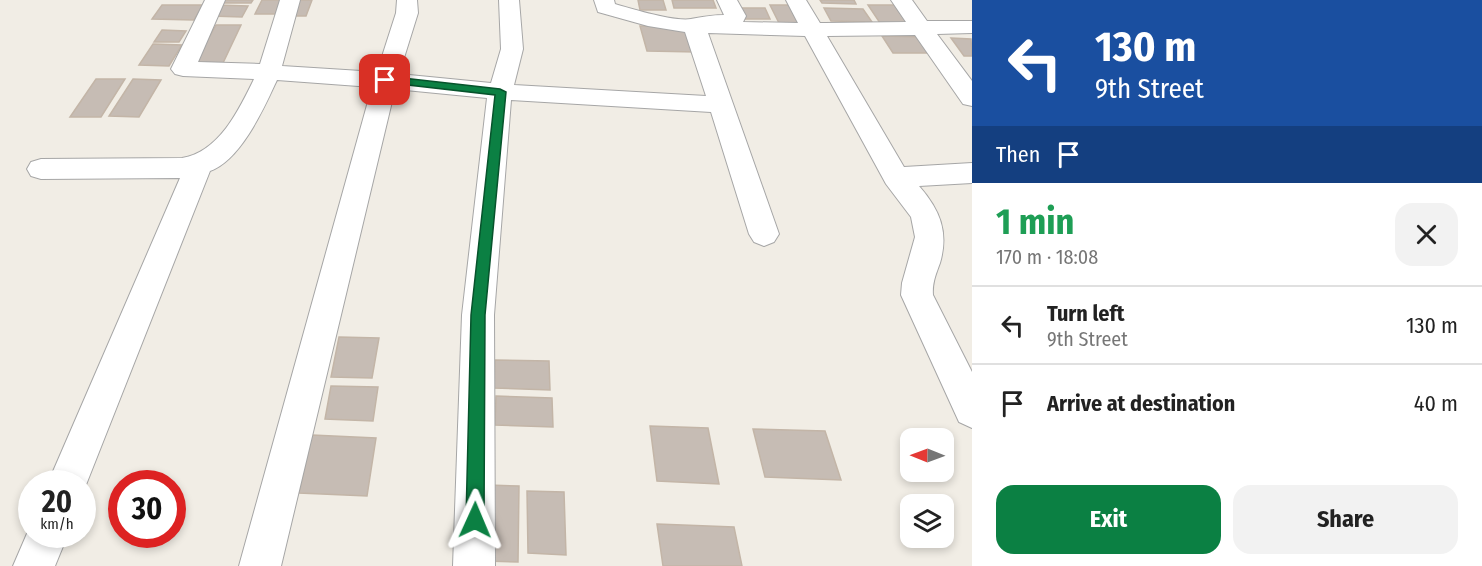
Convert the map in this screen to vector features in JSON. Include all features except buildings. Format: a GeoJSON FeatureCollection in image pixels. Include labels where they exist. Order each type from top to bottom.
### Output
{"type":"FeatureCollection","features":[{"type":"Feature","properties":{"kind":"street"},"geometry":{"type":"LineString","coordinates":[[215,0],[183,69],[269,72],[385,80],[500,92],[722,105]]}},
{"type":"Feature","properties":{"kind":"street"},"geometry":{"type":"LineString","coordinates":[[41,169],[182,168],[200,165],[214,158],[230,140],[259,94],[269,72],[290,0]]}},
{"type":"Feature","properties":{"kind":"street"},"geometry":{"type":"LineString","coordinates":[[260,566],[385,80],[403,28],[407,0]]}},
{"type":"Feature","properties":{"kind":"street"},"geometry":{"type":"LineString","coordinates":[[474,566],[478,315],[500,92],[512,49],[508,0]]}},
{"type":"Feature","properties":{"kind":"street"},"geometry":{"type":"LineString","coordinates":[[604,0],[605,8],[628,16],[695,28],[972,27]]}},
{"type":"Feature","properties":{"kind":"street"},"geometry":{"type":"LineString","coordinates":[[695,28],[702,22],[733,21],[735,16],[727,0]]}},
{"type":"Feature","properties":{"kind":"street"},"geometry":{"type":"LineString","coordinates":[[796,0],[896,177],[925,214],[931,229],[929,249],[915,288],[972,410]]}},
{"type":"Feature","properties":{"kind":"street"},"geometry":{"type":"LineString","coordinates":[[901,0],[972,98]]}},
{"type":"Feature","properties":{"kind":"street"},"geometry":{"type":"LineString","coordinates":[[695,28],[764,234]]}},
{"type":"Feature","properties":{"kind":"street"},"geometry":{"type":"LineString","coordinates":[[73,470],[200,165]]}},
{"type":"Feature","properties":{"kind":"street"},"geometry":{"type":"LineString","coordinates":[[896,177],[972,173]]}},
{"type":"Feature","properties":{"kind":"street"},"geometry":{"type":"LineString","coordinates":[[34,566],[41,548]]}},
{"type":"Feature","properties":{"kind":"route"},"geometry":{"type":"LineString","coordinates":[[385,80],[500,92],[478,315],[475,520]]}}]}
